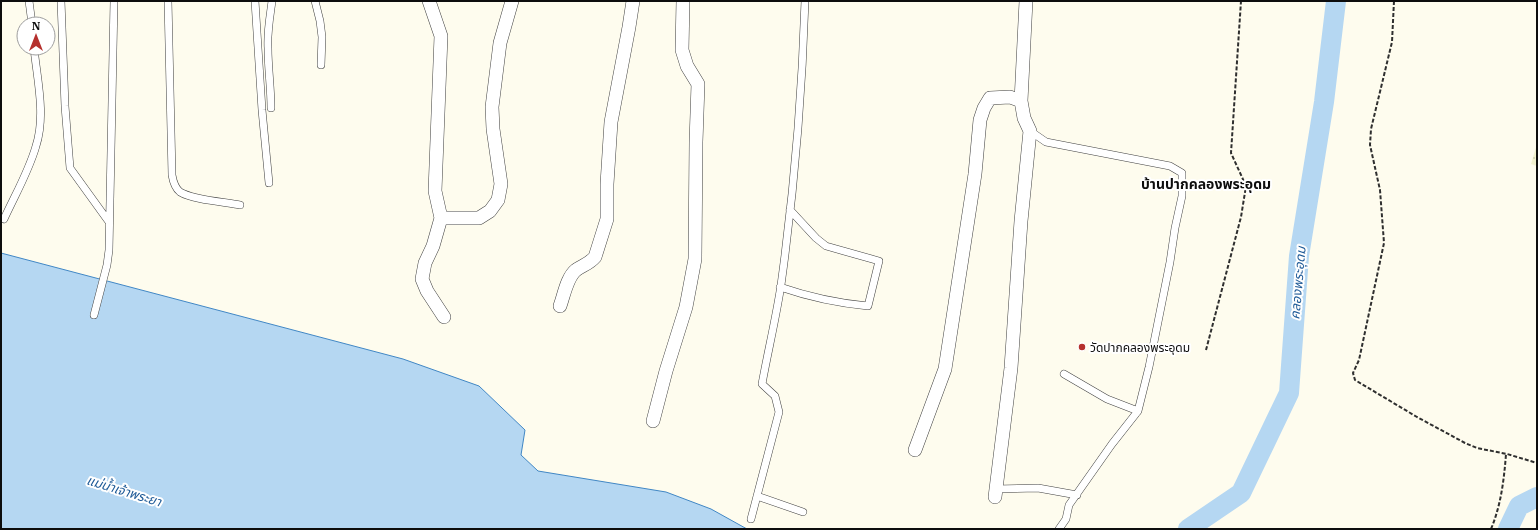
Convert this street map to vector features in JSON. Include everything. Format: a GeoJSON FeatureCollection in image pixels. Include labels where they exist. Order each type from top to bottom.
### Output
{"type":"FeatureCollection","features":[{"type":"Feature","properties":{"kind":"street"},"geometry":{"type":"LineString","coordinates":[[429,1],[440,36],[435,191],[440,218],[433,246],[425,264],[422,279],[427,291],[444,318]]}},
{"type":"Feature","properties":{"kind":"street"},"geometry":{"type":"LineString","coordinates":[[440,218],[479,218],[490,212],[498,200],[501,184],[493,129],[492,107],[500,43],[512,1]]}},
{"type":"Feature","properties":{"kind":"street"},"geometry":{"type":"LineString","coordinates":[[560,306],[570,278],[575,271],[591,262],[595,257],[607,219],[607,184],[611,122],[629,28],[632,1]]}},
{"type":"Feature","properties":{"kind":"street"},"geometry":{"type":"LineString","coordinates":[[653,421],[666,371],[686,307],[695,259],[698,84],[687,66],[682,50],[683,1]]}},
{"type":"Feature","properties":{"kind":"street"},"geometry":{"type":"LineString","coordinates":[[996,493],[1011,368],[1021,221],[1030,131],[1024,118],[1021,101],[1026,1]]}},
{"type":"Feature","properties":{"kind":"street"},"geometry":{"type":"LineString","coordinates":[[915,450],[945,369],[975,174],[980,120],[984,108],[990,98],[1010,97],[1021,101]]}},
{"type":"Feature","properties":{"kind":"lane"},"geometry":{"type":"LineString","coordinates":[[29,1],[31,16]]}},
{"type":"Feature","properties":{"kind":"lane"},"geometry":{"type":"LineString","coordinates":[[61,1],[65,106],[70,168],[109,222]]}},
{"type":"Feature","properties":{"kind":"lane"},"geometry":{"type":"LineString","coordinates":[[94,315],[107,265],[114,1]]}},
{"type":"Feature","properties":{"kind":"lane"},"geometry":{"type":"LineString","coordinates":[[168,1],[172,175],[174,184],[179,191],[189,195],[240,205]]}},
{"type":"Feature","properties":{"kind":"lane"},"geometry":{"type":"LineString","coordinates":[[255,1],[262,110],[269,183]]}},
{"type":"Feature","properties":{"kind":"lane"},"geometry":{"type":"LineString","coordinates":[[271,108],[268,48],[272,1]]}},
{"type":"Feature","properties":{"kind":"lane"},"geometry":{"type":"LineString","coordinates":[[315,1],[322,37],[321,65]]}},
{"type":"Feature","properties":{"kind":"lane"},"geometry":{"type":"LineString","coordinates":[[751,519],[779,412],[775,396],[762,384],[780,287],[790,210],[801,96],[806,1]]}},
{"type":"Feature","properties":{"kind":"lane"},"geometry":{"type":"LineString","coordinates":[[4,219],[30,164],[37,145],[40,122],[40,103],[35,56]]}},
{"type":"Feature","properties":{"kind":"lane"},"geometry":{"type":"LineString","coordinates":[[1030,131],[1046,142],[1170,166],[1182,173],[1182,196],[1170,262],[1149,367],[1138,411],[1112,444],[1069,505],[1066,519],[1059,529]]}},
{"type":"Feature","properties":{"kind":"lane"},"geometry":{"type":"LineString","coordinates":[[780,287],[835,303],[868,306],[879,261],[826,246],[790,210]]}},
{"type":"Feature","properties":{"kind":"lane"},"geometry":{"type":"LineString","coordinates":[[1064,374],[1107,399],[1138,411]]}},
{"type":"Feature","properties":{"kind":"lane"},"geometry":{"type":"LineString","coordinates":[[996,493],[1038,488],[1077,494]]}},
{"type":"Feature","properties":{"kind":"lane"},"geometry":{"type":"LineString","coordinates":[[757,496],[803,512]]}},
{"type":"Feature","properties":{"kind":"path"},"geometry":{"type":"LineString","coordinates":[[1206,350],[1241,217],[1246,186],[1232,152],[1241,1]]}},
{"type":"Feature","properties":{"kind":"path"},"geometry":{"type":"LineString","coordinates":[[1394,1],[1392,42],[1371,129],[1370,145],[1380,190],[1384,243],[1359,360],[1353,373],[1355,380],[1448,434],[1477,448],[1506,454],[1537,463]]}},
{"type":"Feature","properties":{"kind":"path"},"geometry":{"type":"LineString","coordinates":[[1491,529],[1503,490],[1506,454]]}},
{"type":"Feature","properties":{"kind":"green space"},"geometry":{"type":"Polygon","coordinates":[[[1537,144],[1537,166],[1531,164],[1537,144]]]}},
{"type":"Feature","properties":{"kind":"water","name":"แม่น้ำเจ้าพระยา"},"geometry":{"type":"Polygon","coordinates":[[[1,253],[403,359],[479,386],[525,430],[521,455],[538,471],[666,492],[711,509],[747,529],[1,529],[1,253]]]}},
{"type":"Feature","properties":{"kind":"waterway","name":"คลองพระอุดม"},"geometry":{"type":"LineString","coordinates":[[1188,529],[1241,493],[1289,393],[1299,256],[1324,102],[1336,1]]}},
{"type":"Feature","properties":{"kind":"waterway"},"geometry":{"type":"LineString","coordinates":[[1508,529],[1519,506],[1537,497]]}},
{"type":"Feature","properties":{"kind":"place","name":"วัดปากคลองพระอุดม"},"geometry":{"type":"Point","coordinates":[1082,347]}},
{"type":"Feature","properties":{"kind":"district","name":"บ้านปากคลองพระอุดม"},"geometry":{"type":"Point","coordinates":[1206,184]}}]}
